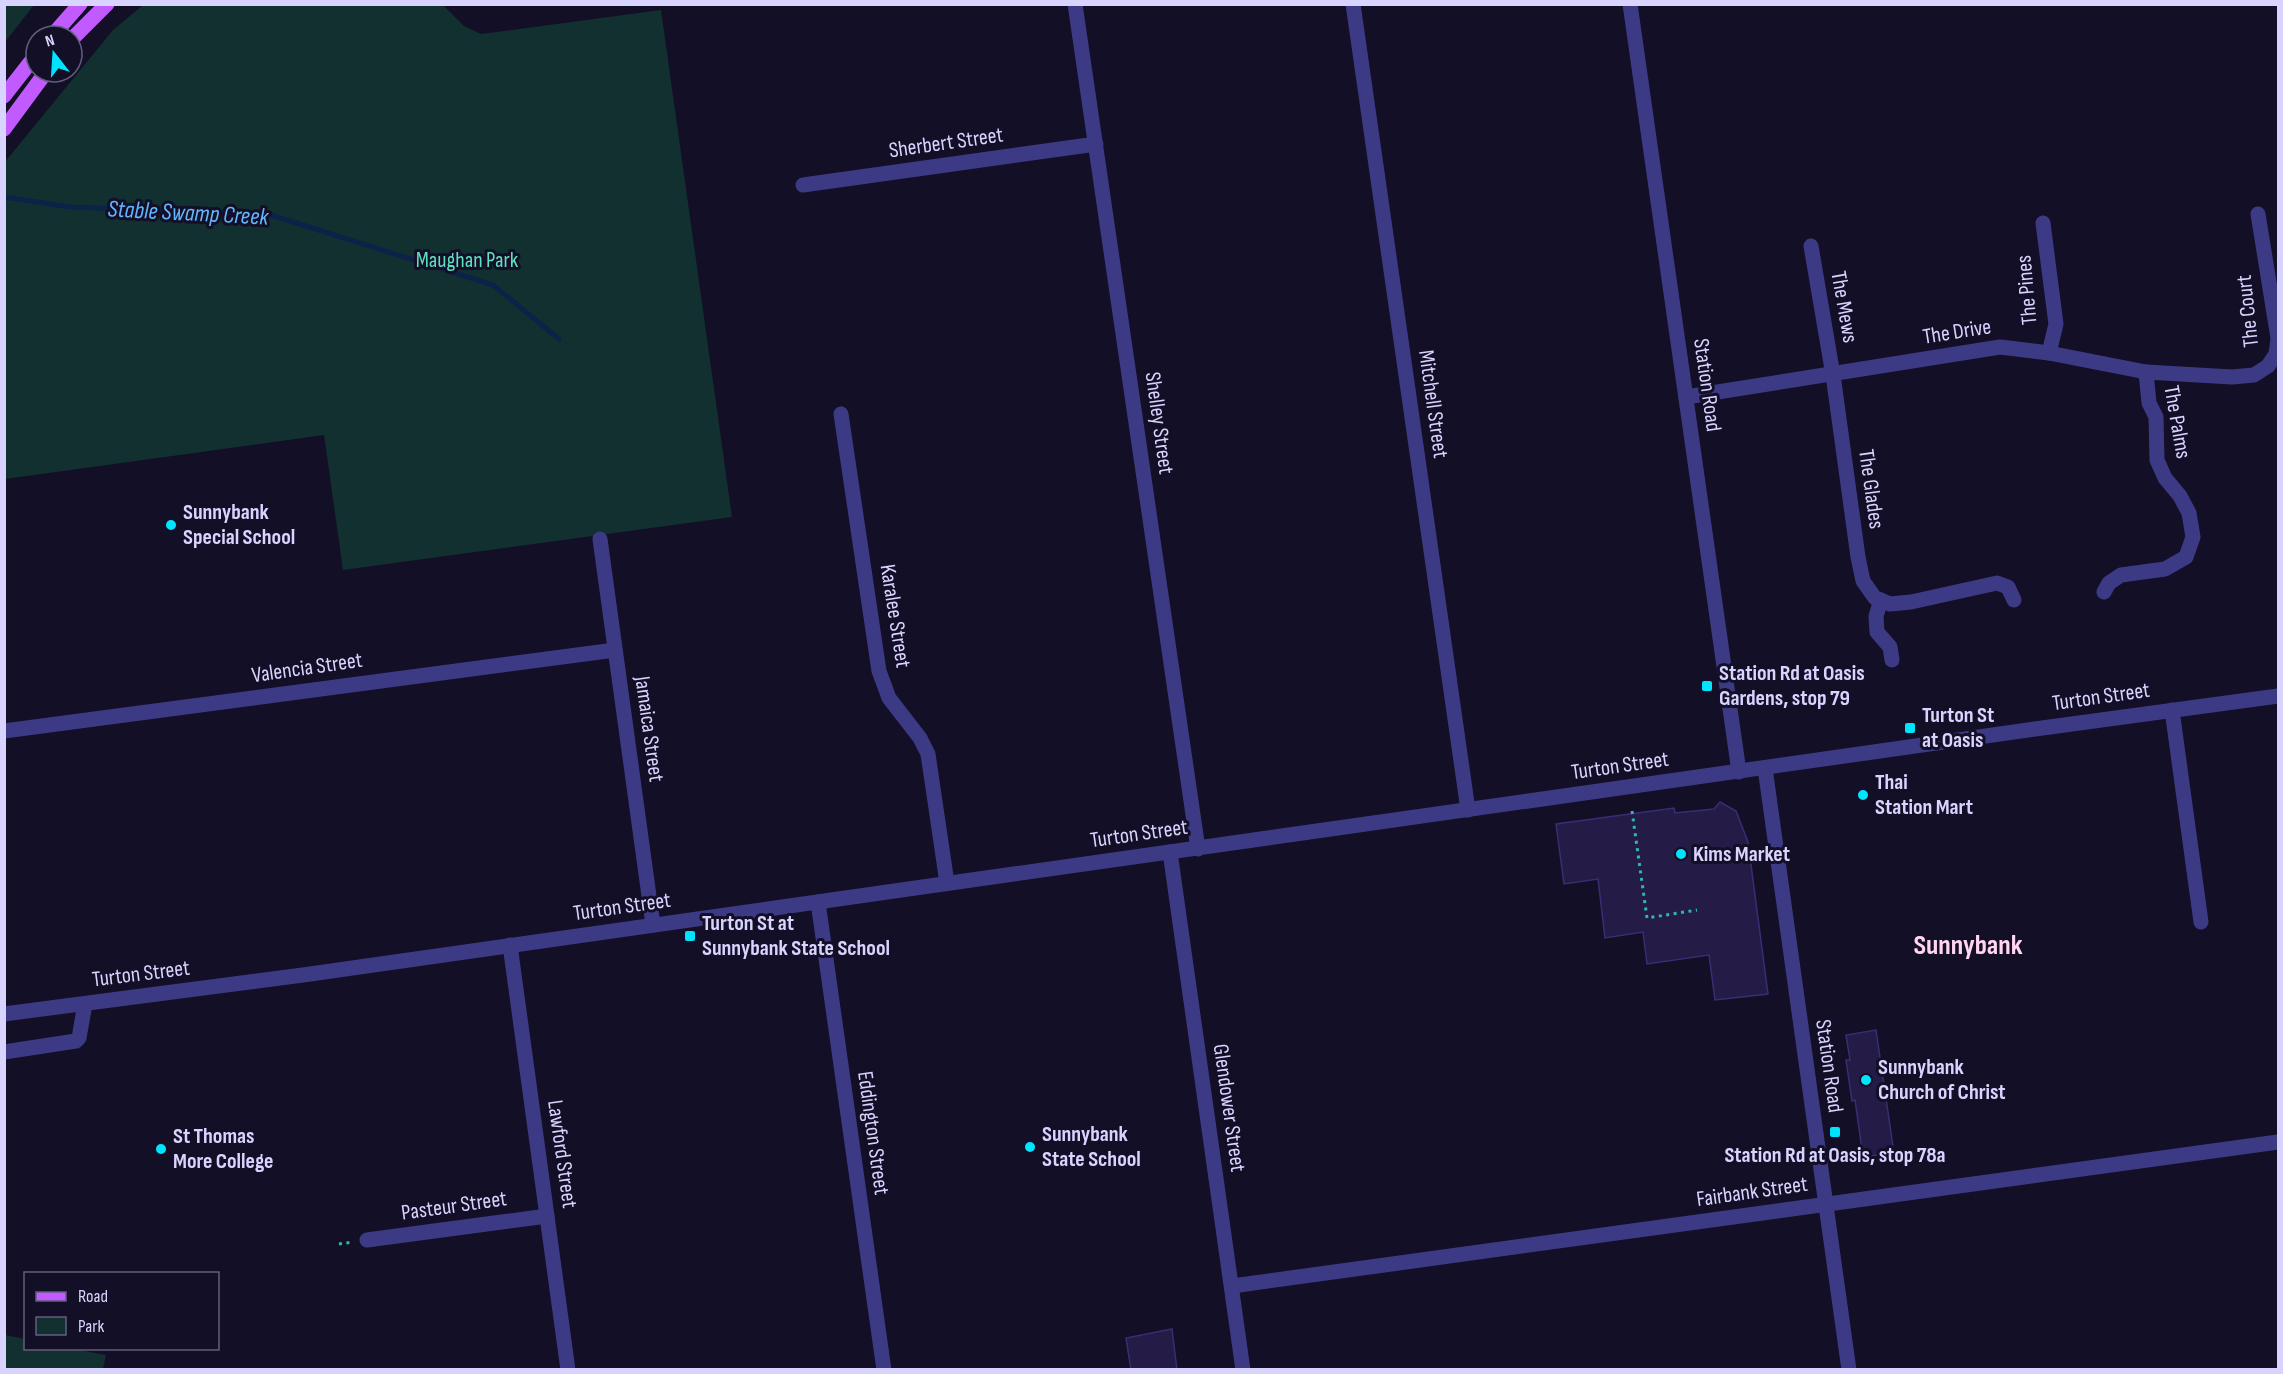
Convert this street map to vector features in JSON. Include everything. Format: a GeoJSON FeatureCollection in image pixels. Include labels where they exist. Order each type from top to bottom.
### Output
{"type":"FeatureCollection","features":[{"type":"Feature","properties":{"kind":"main road"},"geometry":{"type":"LineString","coordinates":[[62,24],[80,4]]}},
{"type":"Feature","properties":{"kind":"main road"},"geometry":{"type":"LineString","coordinates":[[84,27],[107,4]]}},
{"type":"Feature","properties":{"kind":"main road"},"geometry":{"type":"LineString","coordinates":[[4,96],[24,70]]}},
{"type":"Feature","properties":{"kind":"main road"},"geometry":{"type":"LineString","coordinates":[[4,129],[37,84]]}},
{"type":"Feature","properties":{"kind":"street","name":"Shelley Street"},"geometry":{"type":"LineString","coordinates":[[1075,4],[1198,849]]}},
{"type":"Feature","properties":{"kind":"street","name":"Mitchell Street"},"geometry":{"type":"LineString","coordinates":[[1353,4],[1468,810]]}},
{"type":"Feature","properties":{"kind":"street","name":"Station Road"},"geometry":{"type":"LineString","coordinates":[[1630,4],[1739,772]]}},
{"type":"Feature","properties":{"kind":"street","name":"Sherbert Street"},"geometry":{"type":"LineString","coordinates":[[803,186],[1096,144]]}},
{"type":"Feature","properties":{"kind":"street","name":"The Court"},"geometry":{"type":"LineString","coordinates":[[2258,214],[2278,338],[2276,354],[2268,366]]}},
{"type":"Feature","properties":{"kind":"street","name":"The Pines"},"geometry":{"type":"LineString","coordinates":[[2043,223],[2055,324],[2049,353]]}},
{"type":"Feature","properties":{"kind":"street","name":"The Mews"},"geometry":{"type":"LineString","coordinates":[[1811,246],[1833,375]]}},
{"type":"Feature","properties":{"kind":"street","name":"The Drive"},"geometry":{"type":"LineString","coordinates":[[1686,397],[2000,347],[2049,353],[2146,372],[2232,377],[2254,375],[2268,366]]}},
{"type":"Feature","properties":{"kind":"street","name":"The Palms"},"geometry":{"type":"LineString","coordinates":[[2104,592],[2109,583],[2121,575],[2165,569],[2186,557],[2193,537],[2189,513],[2180,496],[2165,478],[2157,460],[2156,417],[2149,403],[2146,372]]}},
{"type":"Feature","properties":{"kind":"street","name":"The Glades"},"geometry":{"type":"LineString","coordinates":[[1833,375],[1863,581],[1875,598],[1881,600]]}},
{"type":"Feature","properties":{"kind":"street","name":"Karalee Street"},"geometry":{"type":"LineString","coordinates":[[841,414],[879,671],[889,698],[920,738],[928,754],[947,883]]}},
{"type":"Feature","properties":{"kind":"street","name":"Jamaica Street"},"geometry":{"type":"LineString","coordinates":[[600,539],[653,925]]}},
{"type":"Feature","properties":{"kind":"street"},"geometry":{"type":"LineString","coordinates":[[1892,660],[1890,647],[1877,632],[1876,616],[1881,600],[1890,604],[1911,602],[1997,583],[2008,587],[2014,600]]}},
{"type":"Feature","properties":{"kind":"street","name":"Valencia Street"},"geometry":{"type":"LineString","coordinates":[[4,731],[615,650]]}},
{"type":"Feature","properties":{"kind":"street","name":"Turton Street"},"geometry":{"type":"LineString","coordinates":[[4,1014],[1198,849],[2278,696]]}},
{"type":"Feature","properties":{"kind":"street"},"geometry":{"type":"LineString","coordinates":[[2172,711],[2201,922]]}},
{"type":"Feature","properties":{"kind":"street","name":"Station Road"},"geometry":{"type":"LineString","coordinates":[[1765,768],[1849,1370]]}},
{"type":"Feature","properties":{"kind":"street","name":"Glendower Street"},"geometry":{"type":"LineString","coordinates":[[1170,852],[1243,1370]]}},
{"type":"Feature","properties":{"kind":"street","name":"Eddington Street"},"geometry":{"type":"LineString","coordinates":[[818,902],[884,1370]]}},
{"type":"Feature","properties":{"kind":"street","name":"Lawford Street"},"geometry":{"type":"LineString","coordinates":[[510,945],[568,1370]]}},
{"type":"Feature","properties":{"kind":"street"},"geometry":{"type":"LineString","coordinates":[[4,1052],[76,1041],[79,1038],[85,1004]]}},
{"type":"Feature","properties":{"kind":"street","name":"Fairbank Street"},"geometry":{"type":"LineString","coordinates":[[1232,1286],[2278,1142]]}},
{"type":"Feature","properties":{"kind":"street","name":"Pasteur Street"},"geometry":{"type":"LineString","coordinates":[[367,1240],[547,1216]]}},
{"type":"Feature","properties":{"kind":"path"},"geometry":{"type":"LineString","coordinates":[[1632,811],[1647,918],[1697,910]]}},
{"type":"Feature","properties":{"kind":"green space"},"geometry":{"type":"Polygon","coordinates":[[[4,5],[34,5],[5,42],[4,5]]]}},
{"type":"Feature","properties":{"kind":"green space","name":"Maughan Park"},"geometry":{"type":"Polygon","coordinates":[[[143,5],[443,5],[464,26],[481,34],[661,10],[732,517],[343,570],[324,435],[5,479],[4,163],[69,84],[84,84],[84,65],[113,30],[143,5]]]}},
{"type":"Feature","properties":{"kind":"green space"},"geometry":{"type":"Polygon","coordinates":[[[5,1335],[24,1339],[24,1350],[79,1350],[106,1355],[103,1369],[5,1369],[5,1335]]]}},
{"type":"Feature","properties":{"kind":"building"},"geometry":{"type":"Polygon","coordinates":[[[1720,802],[1736,811],[1748,842],[1768,994],[1715,1000],[1709,955],[1647,964],[1643,932],[1605,938],[1598,879],[1564,884],[1556,824],[1674,808],[1675,813],[1714,809],[1720,802]]]}},
{"type":"Feature","properties":{"kind":"building","name":"Sunnybank Church of Christ"},"geometry":{"type":"Polygon","coordinates":[[[1876,1030],[1894,1153],[1863,1157],[1855,1100],[1852,1101],[1846,1060],[1850,1060],[1846,1035],[1876,1030]]]}},
{"type":"Feature","properties":{"kind":"building"},"geometry":{"type":"Polygon","coordinates":[[[1172,1329],[1177,1370],[1131,1370],[1126,1338],[1172,1329]]]}},
{"type":"Feature","properties":{"kind":"waterway","name":"Stable Swamp Creek"},"geometry":{"type":"LineString","coordinates":[[4,197],[70,207],[271,215],[493,285],[559,339]]}},
{"type":"Feature","properties":{"kind":"place","name":"Sunnybank Special School"},"geometry":{"type":"Point","coordinates":[171,525]}},
{"type":"Feature","properties":{"kind":"place","name":"Station Rd at Oasis Gardens, stop 79"},"geometry":{"type":"Point","coordinates":[1707,686]}},
{"type":"Feature","properties":{"kind":"place","name":"Turton St at Oasis"},"geometry":{"type":"Point","coordinates":[1910,728]}},
{"type":"Feature","properties":{"kind":"place","name":"Thai Station Mart"},"geometry":{"type":"Point","coordinates":[1863,795]}},
{"type":"Feature","properties":{"kind":"place","name":"Kims Market"},"geometry":{"type":"Point","coordinates":[1681,854]}},
{"type":"Feature","properties":{"kind":"place","name":"Turton St at Sunnybank State School"},"geometry":{"type":"Point","coordinates":[690,936]}},
{"type":"Feature","properties":{"kind":"place","name":"Sunnybank Church of Christ"},"geometry":{"type":"Point","coordinates":[1866,1080]}},
{"type":"Feature","properties":{"kind":"place","name":"Station Rd at Oasis, stop 78a"},"geometry":{"type":"Point","coordinates":[1835,1132]}},
{"type":"Feature","properties":{"kind":"place","name":"Sunnybank State School"},"geometry":{"type":"Point","coordinates":[1030,1147]}},
{"type":"Feature","properties":{"kind":"place","name":"St Thomas More College"},"geometry":{"type":"Point","coordinates":[161,1149]}},
{"type":"Feature","properties":{"kind":"district","name":"Sunnybank"},"geometry":{"type":"Point","coordinates":[1968,945]}}]}
